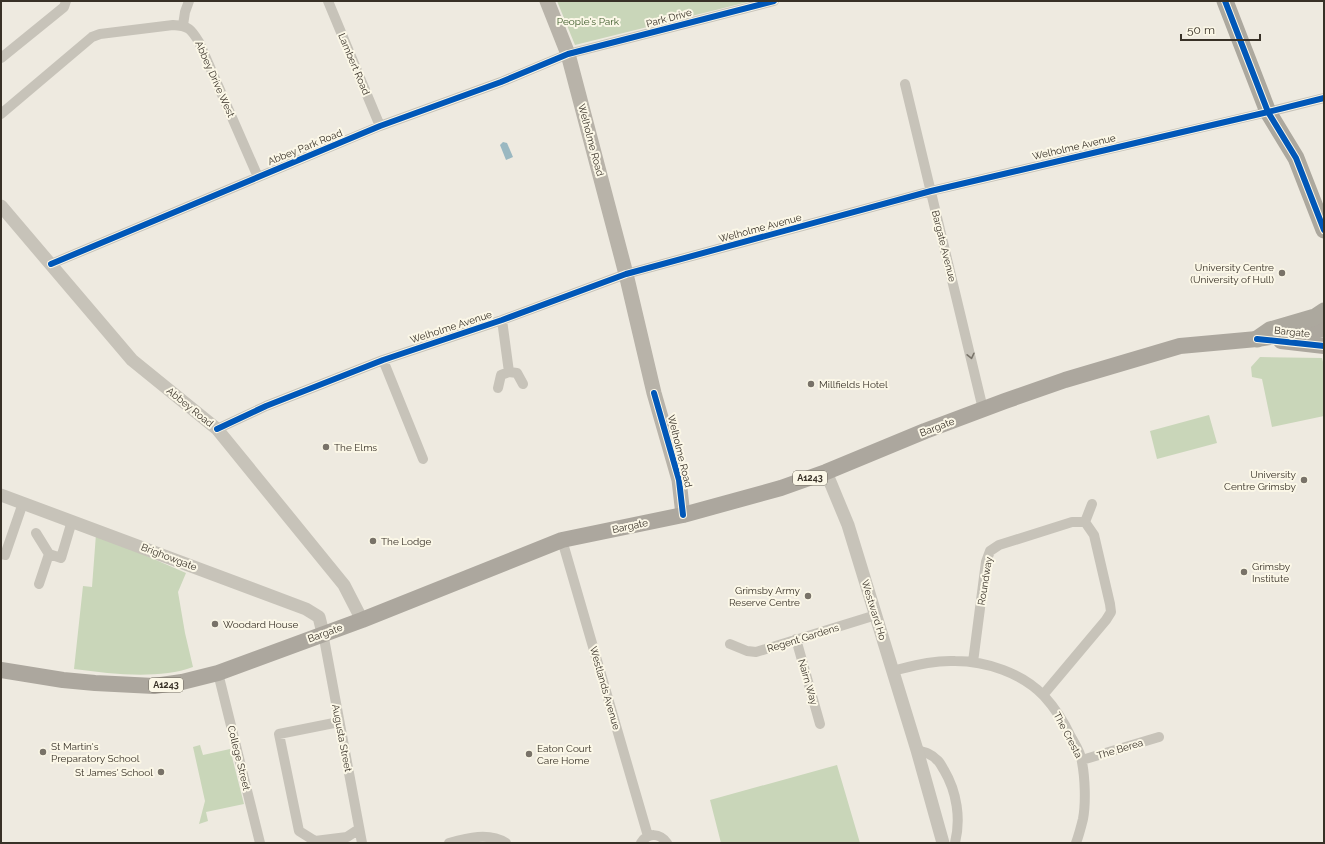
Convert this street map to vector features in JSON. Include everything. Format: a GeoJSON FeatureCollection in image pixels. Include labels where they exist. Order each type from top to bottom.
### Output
{"type":"FeatureCollection","features":[{"type":"Feature","properties":{"kind":"highway"},"geometry":{"type":"LineString","coordinates":[[1225,1],[1268,112],[1296,158],[1324,230]]}},
{"type":"Feature","properties":{"kind":"highway"},"geometry":{"type":"LineString","coordinates":[[1258,339],[1270,330],[1315,317],[1324,311]]}},
{"type":"Feature","properties":{"kind":"main road","name":"Welholme Road"},"geometry":{"type":"LineString","coordinates":[[547,1],[568,54],[626,274],[654,393],[679,480],[683,515]]}},
{"type":"Feature","properties":{"kind":"main road","name":"Bargate"},"geometry":{"type":"LineString","coordinates":[[1,670],[63,680],[154,686],[182,682],[218,673],[362,620],[562,540],[683,515],[781,488],[826,472],[925,431],[1065,380],[1180,346],[1258,339],[1324,329]]}},
{"type":"Feature","properties":{"kind":"main road","name":"Bargate"},"geometry":{"type":"LineString","coordinates":[[1258,339],[1324,346]]}},
{"type":"Feature","properties":{"kind":"street"},"geometry":{"type":"LineString","coordinates":[[1,58],[64,7],[66,1]]}},
{"type":"Feature","properties":{"kind":"street"},"geometry":{"type":"LineString","coordinates":[[1,114],[92,37],[100,34],[184,25],[185,12],[189,1]]}},
{"type":"Feature","properties":{"kind":"street","name":"Lambert Road"},"geometry":{"type":"LineString","coordinates":[[328,1],[380,126]]}},
{"type":"Feature","properties":{"kind":"street","name":"Park Drive"},"geometry":{"type":"LineString","coordinates":[[568,54],[774,1]]}},
{"type":"Feature","properties":{"kind":"street","name":"Abbey Drive West"},"geometry":{"type":"LineString","coordinates":[[184,25],[194,33],[199,42],[258,177]]}},
{"type":"Feature","properties":{"kind":"street","name":"Abbey Park Road"},"geometry":{"type":"LineString","coordinates":[[51,264],[380,126],[502,82],[568,54]]}},
{"type":"Feature","properties":{"kind":"street","name":"Bargate Avenue"},"geometry":{"type":"LineString","coordinates":[[905,84],[983,409]]}},
{"type":"Feature","properties":{"kind":"street","name":"Welholme Avenue"},"geometry":{"type":"LineString","coordinates":[[217,429],[266,406],[383,360],[502,320],[626,274],[931,191],[1324,98]]}},
{"type":"Feature","properties":{"kind":"street","name":"Abbey Road"},"geometry":{"type":"LineString","coordinates":[[1,206],[132,360],[217,429],[344,585],[362,620]]}},
{"type":"Feature","properties":{"kind":"street"},"geometry":{"type":"LineString","coordinates":[[502,320],[509,372]]}},
{"type":"Feature","properties":{"kind":"street"},"geometry":{"type":"LineString","coordinates":[[383,360],[423,459]]}},
{"type":"Feature","properties":{"kind":"street"},"geometry":{"type":"LineString","coordinates":[[498,388],[501,376],[509,372],[517,373],[523,384]]}},
{"type":"Feature","properties":{"kind":"street","name":"Westward Ho"},"geometry":{"type":"LineString","coordinates":[[826,472],[848,525],[917,750],[943,843]]}},
{"type":"Feature","properties":{"kind":"street","name":"Brighowgate"},"geometry":{"type":"LineString","coordinates":[[1,495],[306,609],[319,617],[323,634]]}},
{"type":"Feature","properties":{"kind":"street"},"geometry":{"type":"LineString","coordinates":[[1,554],[5,555],[23,503]]}},
{"type":"Feature","properties":{"kind":"street"},"geometry":{"type":"LineString","coordinates":[[1043,695],[1106,620],[1111,612],[1094,535],[1085,522],[1092,504]]}},
{"type":"Feature","properties":{"kind":"street"},"geometry":{"type":"LineString","coordinates":[[36,533],[49,554],[61,558],[72,521]]}},
{"type":"Feature","properties":{"kind":"street","name":"Roundway"},"geometry":{"type":"LineString","coordinates":[[973,662],[986,562],[990,550],[999,545],[1072,522],[1085,522]]}},
{"type":"Feature","properties":{"kind":"street","name":"Westlands Avenue"},"geometry":{"type":"LineString","coordinates":[[562,540],[645,839],[658,835],[667,843]]}},
{"type":"Feature","properties":{"kind":"street"},"geometry":{"type":"LineString","coordinates":[[39,584],[49,554]]}},
{"type":"Feature","properties":{"kind":"street","name":"Regent Gardens"},"geometry":{"type":"LineString","coordinates":[[730,644],[747,651],[756,652],[876,615]]}},
{"type":"Feature","properties":{"kind":"street","name":"Augusta Street"},"geometry":{"type":"LineString","coordinates":[[323,634],[362,843]]}},
{"type":"Feature","properties":{"kind":"street","name":"Nairn Way"},"geometry":{"type":"LineString","coordinates":[[796,639],[820,724]]}},
{"type":"Feature","properties":{"kind":"street","name":"The Cresta"},"geometry":{"type":"LineString","coordinates":[[892,671],[931,662],[955,660],[973,662],[1008,672],[1027,682],[1043,695],[1053,706],[1066,725],[1082,760],[1085,790],[1083,818],[1076,843]]}},
{"type":"Feature","properties":{"kind":"street","name":"College Street"},"geometry":{"type":"LineString","coordinates":[[218,673],[260,843]]}},
{"type":"Feature","properties":{"kind":"street"},"geometry":{"type":"LineString","coordinates":[[339,722],[279,734],[299,831],[315,841],[347,837],[359,829]]}},
{"type":"Feature","properties":{"kind":"street","name":"The Berea"},"geometry":{"type":"LineString","coordinates":[[1082,760],[1159,737]]}},
{"type":"Feature","properties":{"kind":"street"},"geometry":{"type":"LineString","coordinates":[[917,750],[928,753],[938,760],[948,776],[955,795],[958,815],[955,843]]}},
{"type":"Feature","properties":{"kind":"street"},"geometry":{"type":"LineString","coordinates":[[449,843],[486,836],[500,839],[506,843]]}},
{"type":"Feature","properties":{"kind":"green space","name":"People's Park"},"geometry":{"type":"Polygon","coordinates":[[[557,1],[752,1],[575,45],[557,1]]]}},
{"type":"Feature","properties":{"kind":"green space"},"geometry":{"type":"Polygon","coordinates":[[[1260,357],[1322,358],[1324,366],[1324,416],[1272,427],[1262,379],[1252,377],[1251,367],[1260,357]]]}},
{"type":"Feature","properties":{"kind":"green space"},"geometry":{"type":"Polygon","coordinates":[[[1209,415],[1217,443],[1157,459],[1150,431],[1209,415]]]}},
{"type":"Feature","properties":{"kind":"green space"},"geometry":{"type":"Polygon","coordinates":[[[96,534],[186,573],[178,592],[193,667],[171,673],[145,675],[74,669],[83,586],[92,587],[96,534]]]}},
{"type":"Feature","properties":{"kind":"green space"},"geometry":{"type":"Polygon","coordinates":[[[200,745],[203,755],[230,749],[244,804],[206,812],[208,821],[199,824],[205,801],[193,747],[200,745]]]}},
{"type":"Feature","properties":{"kind":"green space"},"geometry":{"type":"Polygon","coordinates":[[[837,765],[860,843],[721,843],[710,800],[837,765]]]}},
{"type":"Feature","properties":{"kind":"water"},"geometry":{"type":"Polygon","coordinates":[[[503,142],[507,143],[513,157],[506,160],[500,145],[503,142]]]}},
{"type":"Feature","properties":{"kind":"cycle path"},"geometry":{"type":"LineString","coordinates":[[51,264],[380,126],[501,82],[568,54],[774,1]]}},
{"type":"Feature","properties":{"kind":"cycle path"},"geometry":{"type":"LineString","coordinates":[[1225,1],[1268,112],[1296,158],[1324,230]]}},
{"type":"Feature","properties":{"kind":"cycle path"},"geometry":{"type":"LineString","coordinates":[[217,429],[266,406],[383,360],[502,320],[626,274],[931,191],[1324,98]]}},
{"type":"Feature","properties":{"kind":"cycle path"},"geometry":{"type":"LineString","coordinates":[[1257,339],[1324,346]]}},
{"type":"Feature","properties":{"kind":"cycle path"},"geometry":{"type":"LineString","coordinates":[[654,393],[679,480],[683,515]]}},
{"type":"Feature","properties":{"kind":"place","name":"University Centre (University of Hull)"},"geometry":{"type":"Point","coordinates":[1282,273]}},
{"type":"Feature","properties":{"kind":"place","name":"Millfields Hotel"},"geometry":{"type":"Point","coordinates":[811,384]}},
{"type":"Feature","properties":{"kind":"place","name":"The Elms"},"geometry":{"type":"Point","coordinates":[326,447]}},
{"type":"Feature","properties":{"kind":"place","name":"University Centre Grimsby"},"geometry":{"type":"Point","coordinates":[1304,480]}},
{"type":"Feature","properties":{"kind":"place","name":"The Lodge"},"geometry":{"type":"Point","coordinates":[373,541]}},
{"type":"Feature","properties":{"kind":"place","name":"Grimsby Institute"},"geometry":{"type":"Point","coordinates":[1244,572]}},
{"type":"Feature","properties":{"kind":"place","name":"Grimsby Army Reserve Centre"},"geometry":{"type":"Point","coordinates":[808,596]}},
{"type":"Feature","properties":{"kind":"place","name":"Woodard House"},"geometry":{"type":"Point","coordinates":[215,624]}},
{"type":"Feature","properties":{"kind":"place","name":"St Martin's Preparatory School"},"geometry":{"type":"Point","coordinates":[43,752]}},
{"type":"Feature","properties":{"kind":"place","name":"Eaton Court Care Home"},"geometry":{"type":"Point","coordinates":[529,754]}},
{"type":"Feature","properties":{"kind":"place","name":"St James' School"},"geometry":{"type":"Point","coordinates":[161,772]}}]}
